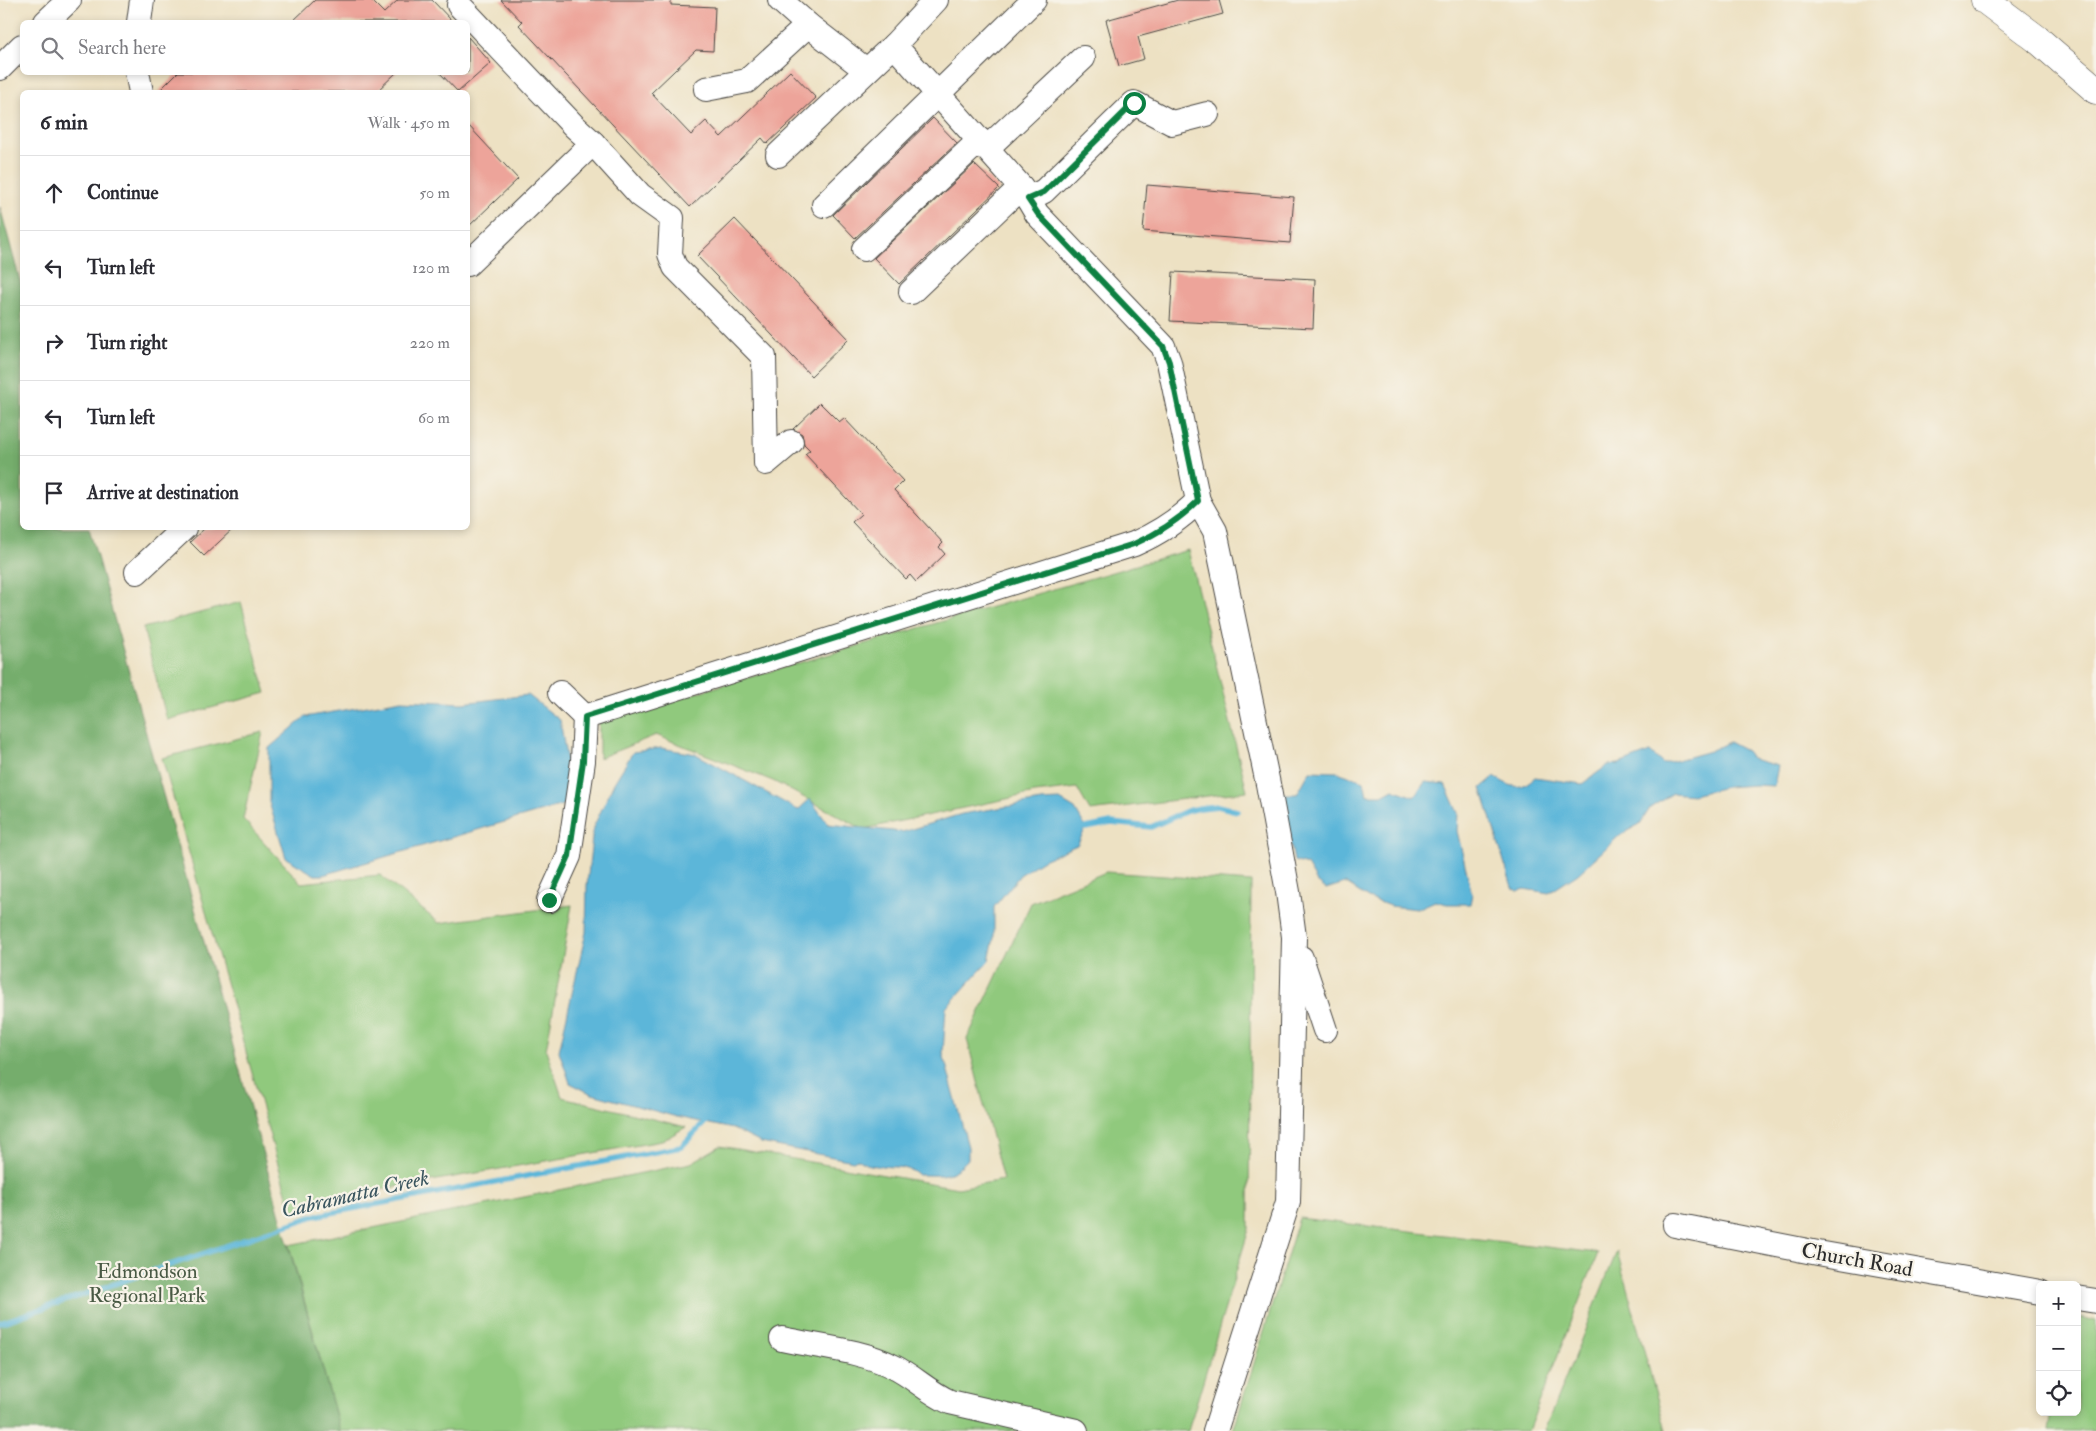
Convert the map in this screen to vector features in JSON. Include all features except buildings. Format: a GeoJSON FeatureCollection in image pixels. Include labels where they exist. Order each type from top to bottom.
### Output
{"type":"FeatureCollection","features":[{"type":"Feature","properties":{"kind":"main road"},"geometry":{"type":"LineString","coordinates":[[1985,0],[2037,39],[2096,90]]}},
{"type":"Feature","properties":{"kind":"street"},"geometry":{"type":"LineString","coordinates":[[48,20],[69,0]]}},
{"type":"Feature","properties":{"kind":"street"},"geometry":{"type":"LineString","coordinates":[[139,20],[142,0]]}},
{"type":"Feature","properties":{"kind":"street"},"geometry":{"type":"LineString","coordinates":[[780,0],[808,26],[866,70]]}},
{"type":"Feature","properties":{"kind":"street"},"geometry":{"type":"LineString","coordinates":[[778,154],[894,45],[936,0]]}},
{"type":"Feature","properties":{"kind":"street"},"geometry":{"type":"LineString","coordinates":[[824,205],[1034,0]]}},
{"type":"Feature","properties":{"kind":"street"},"geometry":{"type":"LineString","coordinates":[[459,5],[574,126],[593,143],[640,195],[672,218],[670,254],[675,267],[764,357],[766,463],[791,442]]}},
{"type":"Feature","properties":{"kind":"street"},"geometry":{"type":"LineString","coordinates":[[706,89],[747,81],[808,26]]}},
{"type":"Feature","properties":{"kind":"street"},"geometry":{"type":"LineString","coordinates":[[894,45],[1025,193],[1038,214],[1163,346],[1169,362],[1198,501],[1215,531],[1268,784],[1288,892],[1294,937],[1288,1202],[1215,1431]]}},
{"type":"Feature","properties":{"kind":"street"},"geometry":{"type":"LineString","coordinates":[[0,68],[20,48]]}},
{"type":"Feature","properties":{"kind":"street"},"geometry":{"type":"LineString","coordinates":[[864,249],[1083,58]]}},
{"type":"Feature","properties":{"kind":"street"},"geometry":{"type":"LineString","coordinates":[[138,75],[141,90]]}},
{"type":"Feature","properties":{"kind":"street"},"geometry":{"type":"LineString","coordinates":[[911,292],[1025,193],[1044,192],[1134,103],[1172,123],[1208,114]]}},
{"type":"Feature","properties":{"kind":"street"},"geometry":{"type":"LineString","coordinates":[[470,262],[593,143]]}},
{"type":"Feature","properties":{"kind":"street"},"geometry":{"type":"LineString","coordinates":[[585,717],[1134,544],[1181,518],[1198,501]]}},
{"type":"Feature","properties":{"kind":"street"},"geometry":{"type":"LineString","coordinates":[[137,572],[182,530]]}},
{"type":"Feature","properties":{"kind":"street"},"geometry":{"type":"LineString","coordinates":[[549,900],[569,856],[583,761],[585,717],[560,693]]}},
{"type":"Feature","properties":{"kind":"street"},"geometry":{"type":"LineString","coordinates":[[1294,937],[1325,1030]]}},
{"type":"Feature","properties":{"kind":"street","name":"Church Road"},"geometry":{"type":"LineString","coordinates":[[1675,1225],[1818,1254],[2036,1291]]}},
{"type":"Feature","properties":{"kind":"street"},"geometry":{"type":"LineString","coordinates":[[2081,1299],[2096,1301]]}},
{"type":"Feature","properties":{"kind":"street"},"geometry":{"type":"LineString","coordinates":[[782,1340],[875,1359],[895,1367],[931,1393],[950,1402],[1076,1431]]}},
{"type":"Feature","properties":{"kind":"green space","name":"Edmondson Regional Park"},"geometry":{"type":"Polygon","coordinates":[[[0,207],[20,281],[20,530],[90,530],[340,1431],[0,1431],[0,207]]]}},
{"type":"Feature","properties":{"kind":"green space"},"geometry":{"type":"Polygon","coordinates":[[[1188,550],[1247,791],[1090,811],[1077,788],[1035,793],[863,829],[773,781],[656,735],[599,758],[599,721],[1188,550]]]}},
{"type":"Feature","properties":{"kind":"green space"},"geometry":{"type":"Polygon","coordinates":[[[241,602],[266,693],[167,720],[143,628],[241,602]]]}},
{"type":"Feature","properties":{"kind":"green space"},"geometry":{"type":"Polygon","coordinates":[[[263,732],[243,819],[301,883],[380,875],[439,923],[572,905],[546,1050],[562,1097],[686,1127],[662,1141],[321,1200],[292,1213],[162,758],[263,732]]]}},
{"type":"Feature","properties":{"kind":"green space"},"geometry":{"type":"Polygon","coordinates":[[[1106,872],[1251,882],[1249,1229],[1188,1431],[340,1431],[289,1245],[691,1163],[720,1146],[958,1188],[1003,1180],[967,1039],[1031,903],[1106,872]]]}},
{"type":"Feature","properties":{"kind":"green space"},"geometry":{"type":"Polygon","coordinates":[[[1299,1218],[1598,1253],[1528,1431],[1233,1431],[1299,1218]]]}},
{"type":"Feature","properties":{"kind":"green space"},"geometry":{"type":"Polygon","coordinates":[[[1617,1251],[1666,1431],[1544,1431],[1617,1251]]]}},
{"type":"Feature","properties":{"kind":"green space"},"geometry":{"type":"Polygon","coordinates":[[[2081,1317],[2096,1321],[2096,1431],[2049,1431],[2051,1416],[2081,1416],[2081,1317]]]}},
{"type":"Feature","properties":{"kind":"water"},"geometry":{"type":"Polygon","coordinates":[[[528,695],[560,720],[566,756],[568,802],[566,804],[323,875],[315,875],[286,858],[269,802],[269,748],[305,717],[402,700],[463,703],[528,695]]]}},
{"type":"Feature","properties":{"kind":"water"},"geometry":{"type":"Polygon","coordinates":[[[1729,742],[1746,751],[1752,759],[1778,766],[1774,786],[1726,787],[1692,795],[1673,793],[1650,808],[1640,824],[1620,835],[1578,874],[1549,893],[1524,889],[1518,891],[1512,887],[1481,788],[1494,777],[1515,786],[1524,785],[1535,777],[1582,784],[1608,765],[1619,764],[1650,752],[1663,764],[1710,751],[1729,742]]]}},
{"type":"Feature","properties":{"kind":"water"},"geometry":{"type":"Polygon","coordinates":[[[661,748],[696,754],[798,810],[810,799],[828,824],[902,832],[962,814],[1041,801],[1060,800],[1075,809],[1086,828],[1077,845],[1043,860],[1020,875],[994,907],[994,938],[989,961],[946,1008],[943,1053],[968,1147],[968,1159],[957,1170],[940,1175],[918,1175],[904,1168],[872,1165],[857,1159],[853,1161],[761,1143],[733,1129],[677,1117],[592,1094],[570,1083],[559,1051],[586,932],[587,885],[593,828],[614,783],[633,752],[661,748]]]}},
{"type":"Feature","properties":{"kind":"water"},"geometry":{"type":"Polygon","coordinates":[[[1310,771],[1337,772],[1364,781],[1367,795],[1382,795],[1393,789],[1414,797],[1425,782],[1445,784],[1458,813],[1457,831],[1472,894],[1470,904],[1447,904],[1435,901],[1417,909],[1390,906],[1368,898],[1345,883],[1326,889],[1317,882],[1307,865],[1294,861],[1281,794],[1297,794],[1310,771]]]}},
{"type":"Feature","properties":{"kind":"waterway"},"geometry":{"type":"LineString","coordinates":[[1086,828],[1111,823],[1151,827],[1187,811],[1200,808],[1218,806],[1237,811]]}},
{"type":"Feature","properties":{"kind":"waterway","name":"Cabramatta Creek"},"geometry":{"type":"LineString","coordinates":[[0,1323],[314,1216],[681,1147],[709,1118]]}},
{"type":"Feature","properties":{"kind":"route"},"geometry":{"type":"LineString","coordinates":[[549,900],[569,856],[583,761],[585,717],[1134,544],[1181,518],[1198,501],[1193,468],[1169,362],[1163,346],[1038,214],[1028,199],[1044,192],[1134,103]]}}]}
